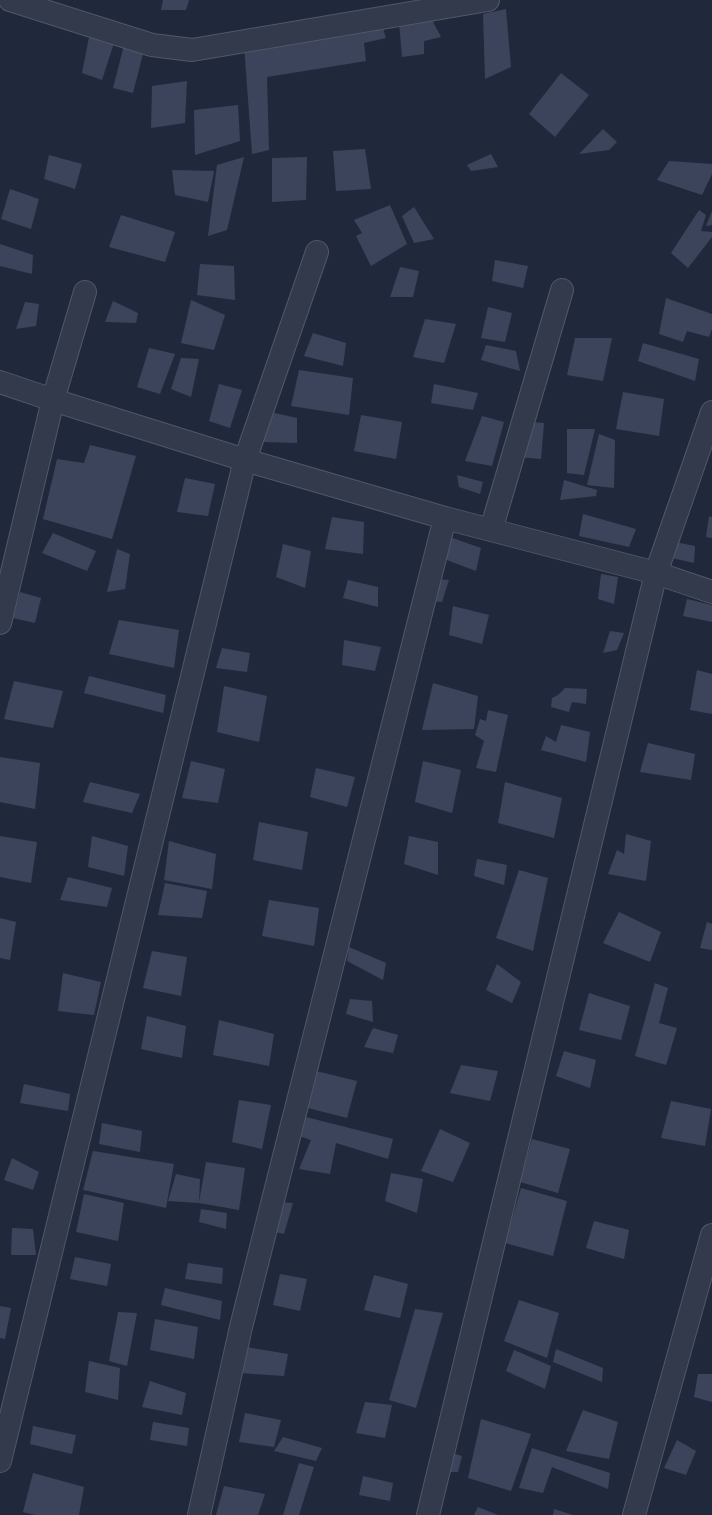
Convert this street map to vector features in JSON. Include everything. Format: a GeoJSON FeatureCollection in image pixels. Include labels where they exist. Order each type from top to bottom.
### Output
{"type":"FeatureCollection","features":[{"type":"Feature","properties":{"kind":"street"},"geometry":{"type":"LineString","coordinates":[[10,0],[152,45],[192,50],[488,0]]}},
{"type":"Feature","properties":{"kind":"street"},"geometry":{"type":"LineString","coordinates":[[0,1461],[245,460],[317,252]]}},
{"type":"Feature","properties":{"kind":"street"},"geometry":{"type":"LineString","coordinates":[[491,530],[562,290]]}},
{"type":"Feature","properties":{"kind":"street"},"geometry":{"type":"LineString","coordinates":[[0,623],[53,400],[85,292]]}},
{"type":"Feature","properties":{"kind":"street"},"geometry":{"type":"LineString","coordinates":[[0,382],[245,460],[445,518],[656,573],[712,592]]}},
{"type":"Feature","properties":{"kind":"street"},"geometry":{"type":"LineString","coordinates":[[428,1515],[656,573],[712,412]]}},
{"type":"Feature","properties":{"kind":"street"},"geometry":{"type":"LineString","coordinates":[[200,1515],[241,1326],[445,518]]}},
{"type":"Feature","properties":{"kind":"street"},"geometry":{"type":"LineString","coordinates":[[634,1515],[712,1235]]}},
{"type":"Feature","properties":{"kind":"building"},"geometry":{"type":"Polygon","coordinates":[[[163,0],[189,0],[186,10],[161,10],[163,0]]]}},
{"type":"Feature","properties":{"kind":"building"},"geometry":{"type":"Polygon","coordinates":[[[506,9],[511,67],[485,79],[483,14],[506,9]]]}},
{"type":"Feature","properties":{"kind":"building"},"geometry":{"type":"Polygon","coordinates":[[[432,20],[441,37],[424,41],[424,54],[402,57],[399,22],[432,20]]]}},
{"type":"Feature","properties":{"kind":"building"},"geometry":{"type":"Polygon","coordinates":[[[382,25],[386,38],[364,43],[366,61],[267,77],[269,150],[252,154],[244,45],[382,25]]]}},
{"type":"Feature","properties":{"kind":"building"},"geometry":{"type":"Polygon","coordinates":[[[89,37],[114,43],[102,80],[82,73],[89,37]]]}},
{"type":"Feature","properties":{"kind":"building"},"geometry":{"type":"Polygon","coordinates":[[[125,41],[144,50],[133,93],[113,88],[125,41]]]}},
{"type":"Feature","properties":{"kind":"building"},"geometry":{"type":"Polygon","coordinates":[[[561,73],[589,95],[555,137],[529,114],[561,73]]]}},
{"type":"Feature","properties":{"kind":"building"},"geometry":{"type":"Polygon","coordinates":[[[187,81],[185,123],[151,128],[152,86],[187,81]]]}},
{"type":"Feature","properties":{"kind":"building"},"geometry":{"type":"Polygon","coordinates":[[[238,105],[240,141],[195,155],[194,110],[238,105]]]}},
{"type":"Feature","properties":{"kind":"building"},"geometry":{"type":"Polygon","coordinates":[[[603,129],[617,142],[609,150],[579,154],[603,129]]]}},
{"type":"Feature","properties":{"kind":"building"},"geometry":{"type":"Polygon","coordinates":[[[365,149],[371,189],[336,191],[333,151],[365,149]]]}},
{"type":"Feature","properties":{"kind":"building"},"geometry":{"type":"Polygon","coordinates":[[[491,154],[498,167],[471,171],[467,165],[491,154]]]}},
{"type":"Feature","properties":{"kind":"building"},"geometry":{"type":"Polygon","coordinates":[[[49,155],[82,164],[75,189],[44,179],[49,155]]]}},
{"type":"Feature","properties":{"kind":"building"},"geometry":{"type":"Polygon","coordinates":[[[244,157],[227,230],[208,236],[217,165],[244,157]]]}},
{"type":"Feature","properties":{"kind":"building"},"geometry":{"type":"Polygon","coordinates":[[[307,157],[306,200],[272,202],[272,158],[307,157]]]}},
{"type":"Feature","properties":{"kind":"building"},"geometry":{"type":"Polygon","coordinates":[[[669,161],[712,164],[712,174],[702,195],[657,180],[669,161]]]}},
{"type":"Feature","properties":{"kind":"building"},"geometry":{"type":"Polygon","coordinates":[[[172,170],[214,171],[208,202],[175,195],[172,170]]]}},
{"type":"Feature","properties":{"kind":"building"},"geometry":{"type":"Polygon","coordinates":[[[10,189],[39,199],[31,229],[1,219],[10,189]]]}},
{"type":"Feature","properties":{"kind":"building"},"geometry":{"type":"Polygon","coordinates":[[[390,205],[407,244],[371,266],[356,236],[362,233],[354,220],[390,205]]]}},
{"type":"Feature","properties":{"kind":"building"},"geometry":{"type":"Polygon","coordinates":[[[414,207],[434,239],[414,243],[402,216],[414,207]]]}},
{"type":"Feature","properties":{"kind":"building"},"geometry":{"type":"Polygon","coordinates":[[[699,210],[706,215],[701,231],[712,232],[712,237],[688,268],[671,253],[699,210]]]}},
{"type":"Feature","properties":{"kind":"building"},"geometry":{"type":"Polygon","coordinates":[[[712,211],[712,225],[706,226],[712,211]]]}},
{"type":"Feature","properties":{"kind":"building"},"geometry":{"type":"Polygon","coordinates":[[[121,215],[175,232],[165,262],[109,247],[121,215]]]}},
{"type":"Feature","properties":{"kind":"building"},"geometry":{"type":"Polygon","coordinates":[[[0,244],[33,255],[32,274],[0,266],[0,244]]]}},
{"type":"Feature","properties":{"kind":"building"},"geometry":{"type":"Polygon","coordinates":[[[495,260],[528,266],[523,288],[492,281],[495,260]]]}},
{"type":"Feature","properties":{"kind":"building"},"geometry":{"type":"Polygon","coordinates":[[[200,264],[234,266],[235,300],[197,295],[200,264]]]}},
{"type":"Feature","properties":{"kind":"building"},"geometry":{"type":"Polygon","coordinates":[[[400,267],[419,271],[413,297],[390,297],[400,267]]]}},
{"type":"Feature","properties":{"kind":"building"},"geometry":{"type":"Polygon","coordinates":[[[666,298],[712,314],[712,329],[709,337],[687,331],[683,342],[659,334],[666,298]]]}},
{"type":"Feature","properties":{"kind":"building"},"geometry":{"type":"Polygon","coordinates":[[[191,300],[225,315],[214,350],[181,343],[191,300]]]}},
{"type":"Feature","properties":{"kind":"building"},"geometry":{"type":"Polygon","coordinates":[[[113,301],[138,313],[136,323],[105,322],[113,301]]]}},
{"type":"Feature","properties":{"kind":"building"},"geometry":{"type":"Polygon","coordinates":[[[25,302],[39,304],[36,326],[16,329],[25,302]]]}},
{"type":"Feature","properties":{"kind":"building"},"geometry":{"type":"Polygon","coordinates":[[[488,307],[512,313],[505,342],[481,338],[488,307]]]}},
{"type":"Feature","properties":{"kind":"building"},"geometry":{"type":"Polygon","coordinates":[[[425,319],[456,324],[444,363],[413,357],[425,319]]]}},
{"type":"Feature","properties":{"kind":"building"},"geometry":{"type":"Polygon","coordinates":[[[313,333],[346,343],[343,366],[304,356],[313,333]]]}},
{"type":"Feature","properties":{"kind":"building"},"geometry":{"type":"Polygon","coordinates":[[[575,338],[612,338],[603,381],[567,375],[575,338]]]}},
{"type":"Feature","properties":{"kind":"building"},"geometry":{"type":"Polygon","coordinates":[[[643,343],[699,359],[695,381],[638,361],[643,343]]]}},
{"type":"Feature","properties":{"kind":"building"},"geometry":{"type":"Polygon","coordinates":[[[486,345],[516,351],[520,371],[481,360],[486,345]]]}},
{"type":"Feature","properties":{"kind":"building"},"geometry":{"type":"Polygon","coordinates":[[[149,348],[175,354],[160,394],[137,387],[149,348]]]}},
{"type":"Feature","properties":{"kind":"building"},"geometry":{"type":"Polygon","coordinates":[[[181,358],[199,359],[191,397],[171,389],[181,358]]]}},
{"type":"Feature","properties":{"kind":"building"},"geometry":{"type":"Polygon","coordinates":[[[299,370],[353,378],[349,415],[291,406],[299,370]]]}},
{"type":"Feature","properties":{"kind":"building"},"geometry":{"type":"Polygon","coordinates":[[[219,384],[242,390],[230,428],[209,421],[219,384]]]}},
{"type":"Feature","properties":{"kind":"building"},"geometry":{"type":"Polygon","coordinates":[[[434,384],[478,393],[473,410],[431,403],[434,384]]]}},
{"type":"Feature","properties":{"kind":"building"},"geometry":{"type":"Polygon","coordinates":[[[623,392],[664,399],[659,436],[616,429],[623,392]]]}},
{"type":"Feature","properties":{"kind":"building"},"geometry":{"type":"Polygon","coordinates":[[[270,412],[297,418],[297,443],[263,442],[270,412]]]}},
{"type":"Feature","properties":{"kind":"building"},"geometry":{"type":"Polygon","coordinates":[[[361,415],[402,422],[396,459],[354,451],[361,415]]]}},
{"type":"Feature","properties":{"kind":"building"},"geometry":{"type":"Polygon","coordinates":[[[482,416],[504,422],[492,466],[465,461],[482,416]]]}},
{"type":"Feature","properties":{"kind":"building"},"geometry":{"type":"Polygon","coordinates":[[[532,422],[544,423],[541,459],[518,457],[532,422]]]}},
{"type":"Feature","properties":{"kind":"building"},"geometry":{"type":"Polygon","coordinates":[[[567,429],[595,429],[584,475],[567,473],[567,429]]]}},
{"type":"Feature","properties":{"kind":"building"},"geometry":{"type":"Polygon","coordinates":[[[599,434],[615,440],[614,488],[587,485],[599,434]]]}},
{"type":"Feature","properties":{"kind":"building"},"geometry":{"type":"Polygon","coordinates":[[[90,445],[136,456],[112,539],[43,519],[57,459],[84,463],[90,445]]]}},
{"type":"Feature","properties":{"kind":"building"},"geometry":{"type":"Polygon","coordinates":[[[457,475],[483,482],[480,494],[459,487],[457,475]]]}},
{"type":"Feature","properties":{"kind":"building"},"geometry":{"type":"Polygon","coordinates":[[[185,478],[215,484],[208,516],[177,512],[185,478]]]}},
{"type":"Feature","properties":{"kind":"building"},"geometry":{"type":"Polygon","coordinates":[[[564,480],[597,490],[596,496],[560,500],[564,480]]]}},
{"type":"Feature","properties":{"kind":"building"},"geometry":{"type":"Polygon","coordinates":[[[583,514],[636,529],[629,547],[579,536],[583,514]]]}},
{"type":"Feature","properties":{"kind":"building"},"geometry":{"type":"Polygon","coordinates":[[[709,516],[712,517],[712,538],[706,537],[709,516]]]}},
{"type":"Feature","properties":{"kind":"building"},"geometry":{"type":"Polygon","coordinates":[[[332,517],[364,522],[363,554],[325,549],[332,517]]]}},
{"type":"Feature","properties":{"kind":"building"},"geometry":{"type":"Polygon","coordinates":[[[53,533],[96,551],[87,571],[42,553],[53,533]]]}},
{"type":"Feature","properties":{"kind":"building"},"geometry":{"type":"Polygon","coordinates":[[[450,537],[481,548],[476,571],[444,559],[450,537]]]}},
{"type":"Feature","properties":{"kind":"building"},"geometry":{"type":"Polygon","coordinates":[[[675,542],[695,546],[694,563],[672,558],[675,542]]]}},
{"type":"Feature","properties":{"kind":"building"},"geometry":{"type":"Polygon","coordinates":[[[283,544],[311,551],[305,588],[276,577],[283,544]]]}},
{"type":"Feature","properties":{"kind":"building"},"geometry":{"type":"Polygon","coordinates":[[[117,549],[130,554],[125,589],[107,592],[117,549]]]}},
{"type":"Feature","properties":{"kind":"building"},"geometry":{"type":"Polygon","coordinates":[[[601,574],[618,577],[614,604],[598,599],[601,574]]]}},
{"type":"Feature","properties":{"kind":"building"},"geometry":{"type":"Polygon","coordinates":[[[438,579],[449,580],[442,602],[430,601],[438,579]]]}},
{"type":"Feature","properties":{"kind":"building"},"geometry":{"type":"Polygon","coordinates":[[[348,580],[378,587],[378,607],[343,598],[348,580]]]}},
{"type":"Feature","properties":{"kind":"building"},"geometry":{"type":"Polygon","coordinates":[[[20,592],[41,598],[35,623],[13,618],[20,592]]]}},
{"type":"Feature","properties":{"kind":"building"},"geometry":{"type":"Polygon","coordinates":[[[687,599],[712,605],[712,622],[683,616],[687,599]]]}},
{"type":"Feature","properties":{"kind":"building"},"geometry":{"type":"Polygon","coordinates":[[[453,606],[489,615],[482,644],[449,635],[453,606]]]}},
{"type":"Feature","properties":{"kind":"building"},"geometry":{"type":"Polygon","coordinates":[[[119,620],[179,630],[174,668],[109,654],[119,620]]]}},
{"type":"Feature","properties":{"kind":"building"},"geometry":{"type":"Polygon","coordinates":[[[610,631],[624,633],[617,650],[603,653],[610,631]]]}},
{"type":"Feature","properties":{"kind":"building"},"geometry":{"type":"Polygon","coordinates":[[[344,640],[381,647],[375,671],[342,665],[344,640]]]}},
{"type":"Feature","properties":{"kind":"building"},"geometry":{"type":"Polygon","coordinates":[[[222,648],[250,653],[247,672],[216,668],[222,648]]]}},
{"type":"Feature","properties":{"kind":"building"},"geometry":{"type":"Polygon","coordinates":[[[697,670],[712,674],[712,714],[690,710],[697,670]]]}},
{"type":"Feature","properties":{"kind":"building"},"geometry":{"type":"Polygon","coordinates":[[[89,676],[166,695],[163,713],[84,693],[89,676]]]}},
{"type":"Feature","properties":{"kind":"building"},"geometry":{"type":"Polygon","coordinates":[[[14,681],[63,691],[53,728],[4,719],[14,681]]]}},
{"type":"Feature","properties":{"kind":"building"},"geometry":{"type":"Polygon","coordinates":[[[433,683],[478,696],[474,729],[422,730],[433,683]]]}},
{"type":"Feature","properties":{"kind":"building"},"geometry":{"type":"Polygon","coordinates":[[[224,686],[267,696],[259,742],[217,732],[224,686]]]}},
{"type":"Feature","properties":{"kind":"building"},"geometry":{"type":"Polygon","coordinates":[[[565,688],[587,689],[586,704],[572,702],[569,712],[551,707],[552,698],[558,695],[565,688]]]}},
{"type":"Feature","properties":{"kind":"building"},"geometry":{"type":"Polygon","coordinates":[[[488,710],[508,715],[496,772],[476,768],[484,741],[475,735],[480,719],[486,721],[488,710]]]}},
{"type":"Feature","properties":{"kind":"building"},"geometry":{"type":"Polygon","coordinates":[[[561,725],[590,732],[586,762],[541,750],[546,736],[556,742],[561,725]]]}},
{"type":"Feature","properties":{"kind":"building"},"geometry":{"type":"Polygon","coordinates":[[[648,743],[695,754],[691,780],[640,772],[648,743]]]}},
{"type":"Feature","properties":{"kind":"building"},"geometry":{"type":"Polygon","coordinates":[[[0,757],[40,763],[35,809],[0,802],[0,757]]]}},
{"type":"Feature","properties":{"kind":"building"},"geometry":{"type":"Polygon","coordinates":[[[191,761],[225,769],[218,803],[182,798],[191,761]]]}},
{"type":"Feature","properties":{"kind":"building"},"geometry":{"type":"Polygon","coordinates":[[[423,761],[461,770],[452,813],[415,802],[423,761]]]}},
{"type":"Feature","properties":{"kind":"building"},"geometry":{"type":"Polygon","coordinates":[[[316,768],[355,777],[347,807],[310,797],[316,768]]]}},
{"type":"Feature","properties":{"kind":"building"},"geometry":{"type":"Polygon","coordinates":[[[90,782],[140,794],[132,813],[83,802],[90,782]]]}},
{"type":"Feature","properties":{"kind":"building"},"geometry":{"type":"Polygon","coordinates":[[[505,782],[562,798],[554,838],[498,823],[505,782]]]}},
{"type":"Feature","properties":{"kind":"building"},"geometry":{"type":"Polygon","coordinates":[[[259,822],[308,832],[302,870],[253,860],[259,822]]]}},
{"type":"Feature","properties":{"kind":"building"},"geometry":{"type":"Polygon","coordinates":[[[626,834],[651,841],[646,881],[608,874],[617,850],[624,854],[626,834]]]}},
{"type":"Feature","properties":{"kind":"building"},"geometry":{"type":"Polygon","coordinates":[[[0,836],[37,842],[31,883],[0,877],[0,836]]]}},
{"type":"Feature","properties":{"kind":"building"},"geometry":{"type":"Polygon","coordinates":[[[92,836],[128,846],[124,876],[88,867],[92,836]]]}},
{"type":"Feature","properties":{"kind":"building"},"geometry":{"type":"Polygon","coordinates":[[[409,836],[438,842],[438,875],[404,864],[409,836]]]}},
{"type":"Feature","properties":{"kind":"building"},"geometry":{"type":"Polygon","coordinates":[[[169,841],[216,854],[212,889],[164,880],[169,841]]]}},
{"type":"Feature","properties":{"kind":"building"},"geometry":{"type":"Polygon","coordinates":[[[477,859],[507,865],[504,885],[474,876],[477,859]]]}},
{"type":"Feature","properties":{"kind":"building"},"geometry":{"type":"Polygon","coordinates":[[[519,870],[548,878],[533,951],[496,938],[519,870]]]}},
{"type":"Feature","properties":{"kind":"building"},"geometry":{"type":"Polygon","coordinates":[[[68,877],[112,888],[107,907],[60,900],[68,877]]]}},
{"type":"Feature","properties":{"kind":"building"},"geometry":{"type":"Polygon","coordinates":[[[165,883],[207,891],[202,918],[158,915],[165,883]]]}},
{"type":"Feature","properties":{"kind":"building"},"geometry":{"type":"Polygon","coordinates":[[[269,900],[319,908],[314,946],[262,936],[269,900]]]}},
{"type":"Feature","properties":{"kind":"building"},"geometry":{"type":"Polygon","coordinates":[[[619,912],[661,932],[650,962],[603,943],[619,912]]]}},
{"type":"Feature","properties":{"kind":"building"},"geometry":{"type":"Polygon","coordinates":[[[0,918],[16,922],[10,960],[0,958],[0,918]]]}},
{"type":"Feature","properties":{"kind":"building"},"geometry":{"type":"Polygon","coordinates":[[[707,922],[712,924],[712,950],[700,948],[707,922]]]}},
{"type":"Feature","properties":{"kind":"building"},"geometry":{"type":"Polygon","coordinates":[[[349,947],[386,963],[383,980],[347,961],[349,947]]]}},
{"type":"Feature","properties":{"kind":"building"},"geometry":{"type":"Polygon","coordinates":[[[152,951],[187,957],[181,996],[143,988],[152,951]]]}},
{"type":"Feature","properties":{"kind":"building"},"geometry":{"type":"Polygon","coordinates":[[[497,964],[521,982],[512,1003],[486,990],[497,964]]]}},
{"type":"Feature","properties":{"kind":"building"},"geometry":{"type":"Polygon","coordinates":[[[63,973],[101,982],[94,1015],[58,1011],[63,973]]]}},
{"type":"Feature","properties":{"kind":"building"},"geometry":{"type":"Polygon","coordinates":[[[655,983],[668,988],[659,1023],[677,1028],[666,1065],[635,1056],[655,983]]]}},
{"type":"Feature","properties":{"kind":"building"},"geometry":{"type":"Polygon","coordinates":[[[589,993],[630,1006],[621,1040],[579,1030],[589,993]]]}},
{"type":"Feature","properties":{"kind":"building"},"geometry":{"type":"Polygon","coordinates":[[[350,999],[372,1001],[373,1022],[346,1014],[350,999]]]}},
{"type":"Feature","properties":{"kind":"building"},"geometry":{"type":"Polygon","coordinates":[[[147,1016],[186,1026],[182,1058],[141,1049],[147,1016]]]}},
{"type":"Feature","properties":{"kind":"building"},"geometry":{"type":"Polygon","coordinates":[[[219,1020],[274,1034],[269,1066],[213,1055],[219,1020]]]}},
{"type":"Feature","properties":{"kind":"building"},"geometry":{"type":"Polygon","coordinates":[[[373,1028],[398,1035],[393,1053],[364,1047],[373,1028]]]}},
{"type":"Feature","properties":{"kind":"building"},"geometry":{"type":"Polygon","coordinates":[[[564,1051],[596,1060],[590,1088],[556,1076],[564,1051]]]}},
{"type":"Feature","properties":{"kind":"building"},"geometry":{"type":"Polygon","coordinates":[[[461,1065],[498,1071],[490,1101],[450,1093],[461,1065]]]}},
{"type":"Feature","properties":{"kind":"building"},"geometry":{"type":"Polygon","coordinates":[[[316,1071],[357,1081],[347,1118],[308,1108],[316,1071]]]}},
{"type":"Feature","properties":{"kind":"building"},"geometry":{"type":"Polygon","coordinates":[[[24,1084],[70,1094],[68,1111],[20,1103],[24,1084]]]}},
{"type":"Feature","properties":{"kind":"building"},"geometry":{"type":"Polygon","coordinates":[[[239,1100],[271,1105],[262,1149],[232,1142],[239,1100]]]}},
{"type":"Feature","properties":{"kind":"building"},"geometry":{"type":"Polygon","coordinates":[[[671,1101],[711,1109],[705,1146],[661,1138],[671,1101]]]}},
{"type":"Feature","properties":{"kind":"building"},"geometry":{"type":"Polygon","coordinates":[[[302,1116],[393,1139],[388,1159],[336,1143],[330,1174],[299,1169],[311,1140],[296,1135],[302,1116]]]}},
{"type":"Feature","properties":{"kind":"building"},"geometry":{"type":"Polygon","coordinates":[[[102,1123],[142,1131],[140,1152],[99,1144],[102,1123]]]}},
{"type":"Feature","properties":{"kind":"building"},"geometry":{"type":"Polygon","coordinates":[[[440,1129],[470,1143],[453,1182],[421,1171],[440,1129]]]}},
{"type":"Feature","properties":{"kind":"building"},"geometry":{"type":"Polygon","coordinates":[[[532,1139],[570,1149],[558,1193],[520,1182],[532,1139]]]}},
{"type":"Feature","properties":{"kind":"building"},"geometry":{"type":"Polygon","coordinates":[[[93,1151],[174,1164],[166,1208],[83,1190],[93,1151]]]}},
{"type":"Feature","properties":{"kind":"building"},"geometry":{"type":"Polygon","coordinates":[[[12,1158],[39,1172],[33,1190],[4,1180],[12,1158]]]}},
{"type":"Feature","properties":{"kind":"building"},"geometry":{"type":"Polygon","coordinates":[[[206,1162],[245,1168],[239,1210],[199,1203],[168,1201],[176,1174],[200,1179],[199,1202],[206,1162]]]}},
{"type":"Feature","properties":{"kind":"building"},"geometry":{"type":"Polygon","coordinates":[[[391,1173],[423,1179],[417,1213],[385,1201],[391,1173]]]}},
{"type":"Feature","properties":{"kind":"building"},"geometry":{"type":"Polygon","coordinates":[[[521,1188],[567,1201],[553,1256],[505,1243],[521,1188]]]}},
{"type":"Feature","properties":{"kind":"building"},"geometry":{"type":"Polygon","coordinates":[[[84,1194],[124,1203],[118,1241],[76,1232],[84,1194]]]}},
{"type":"Feature","properties":{"kind":"building"},"geometry":{"type":"Polygon","coordinates":[[[278,1202],[293,1203],[284,1234],[271,1231],[278,1202]]]}},
{"type":"Feature","properties":{"kind":"building"},"geometry":{"type":"Polygon","coordinates":[[[201,1209],[227,1213],[226,1229],[199,1222],[201,1209]]]}},
{"type":"Feature","properties":{"kind":"building"},"geometry":{"type":"Polygon","coordinates":[[[594,1221],[629,1230],[624,1259],[586,1248],[594,1221]]]}},
{"type":"Feature","properties":{"kind":"building"},"geometry":{"type":"Polygon","coordinates":[[[12,1228],[33,1229],[36,1255],[11,1255],[12,1228]]]}},
{"type":"Feature","properties":{"kind":"building"},"geometry":{"type":"Polygon","coordinates":[[[75,1257],[111,1264],[107,1286],[70,1279],[75,1257]]]}},
{"type":"Feature","properties":{"kind":"building"},"geometry":{"type":"Polygon","coordinates":[[[188,1263],[223,1268],[222,1284],[185,1279],[188,1263]]]}},
{"type":"Feature","properties":{"kind":"building"},"geometry":{"type":"Polygon","coordinates":[[[280,1274],[307,1279],[300,1311],[273,1305],[280,1274]]]}},
{"type":"Feature","properties":{"kind":"building"},"geometry":{"type":"Polygon","coordinates":[[[374,1275],[408,1284],[400,1318],[364,1310],[374,1275]]]}},
{"type":"Feature","properties":{"kind":"building"},"geometry":{"type":"Polygon","coordinates":[[[165,1288],[222,1301],[220,1320],[161,1305],[165,1288]]]}},
{"type":"Feature","properties":{"kind":"building"},"geometry":{"type":"Polygon","coordinates":[[[519,1300],[559,1313],[547,1358],[504,1341],[519,1300]]]}},
{"type":"Feature","properties":{"kind":"building"},"geometry":{"type":"Polygon","coordinates":[[[0,1306],[11,1308],[5,1339],[0,1338],[0,1306]]]}},
{"type":"Feature","properties":{"kind":"building"},"geometry":{"type":"Polygon","coordinates":[[[415,1309],[443,1313],[416,1408],[389,1400],[415,1309]]]}},
{"type":"Feature","properties":{"kind":"building"},"geometry":{"type":"Polygon","coordinates":[[[118,1312],[137,1313],[127,1366],[109,1361],[118,1312]]]}},
{"type":"Feature","properties":{"kind":"building"},"geometry":{"type":"Polygon","coordinates":[[[155,1319],[198,1327],[194,1359],[150,1350],[155,1319]]]}},
{"type":"Feature","properties":{"kind":"building"},"geometry":{"type":"Polygon","coordinates":[[[246,1347],[288,1354],[284,1376],[239,1373],[246,1347]]]}},
{"type":"Feature","properties":{"kind":"building"},"geometry":{"type":"Polygon","coordinates":[[[556,1349],[603,1368],[602,1382],[553,1362],[556,1349]]]}},
{"type":"Feature","properties":{"kind":"building"},"geometry":{"type":"Polygon","coordinates":[[[514,1350],[551,1366],[545,1389],[506,1371],[514,1350]]]}},
{"type":"Feature","properties":{"kind":"building"},"geometry":{"type":"Polygon","coordinates":[[[89,1361],[120,1368],[118,1400],[85,1392],[89,1361]]]}},
{"type":"Feature","properties":{"kind":"building"},"geometry":{"type":"Polygon","coordinates":[[[698,1374],[712,1374],[712,1402],[694,1397],[698,1374]]]}},
{"type":"Feature","properties":{"kind":"building"},"geometry":{"type":"Polygon","coordinates":[[[150,1381],[186,1393],[182,1415],[142,1407],[150,1381]]]}},
{"type":"Feature","properties":{"kind":"building"},"geometry":{"type":"Polygon","coordinates":[[[365,1402],[392,1405],[385,1438],[356,1433],[365,1402]]]}},
{"type":"Feature","properties":{"kind":"building"},"geometry":{"type":"Polygon","coordinates":[[[583,1410],[618,1422],[609,1459],[566,1451],[583,1410]]]}},
{"type":"Feature","properties":{"kind":"building"},"geometry":{"type":"Polygon","coordinates":[[[245,1413],[281,1420],[274,1447],[239,1442],[245,1413]]]}},
{"type":"Feature","properties":{"kind":"building"},"geometry":{"type":"Polygon","coordinates":[[[481,1419],[531,1434],[511,1491],[468,1478],[481,1419]]]}},
{"type":"Feature","properties":{"kind":"building"},"geometry":{"type":"Polygon","coordinates":[[[153,1422],[189,1428],[187,1446],[150,1440],[153,1422]]]}},
{"type":"Feature","properties":{"kind":"building"},"geometry":{"type":"Polygon","coordinates":[[[33,1426],[76,1435],[72,1454],[30,1444],[33,1426]]]}},
{"type":"Feature","properties":{"kind":"building"},"geometry":{"type":"Polygon","coordinates":[[[283,1437],[322,1448],[316,1461],[274,1451],[283,1437]]]}},
{"type":"Feature","properties":{"kind":"building"},"geometry":{"type":"Polygon","coordinates":[[[677,1440],[696,1451],[686,1475],[664,1468],[677,1440]]]}},
{"type":"Feature","properties":{"kind":"building"},"geometry":{"type":"Polygon","coordinates":[[[532,1448],[610,1473],[608,1489],[552,1467],[543,1493],[519,1488],[532,1448]]]}},
{"type":"Feature","properties":{"kind":"building"},"geometry":{"type":"Polygon","coordinates":[[[449,1452],[462,1456],[458,1472],[445,1472],[449,1452]]]}},
{"type":"Feature","properties":{"kind":"building"},"geometry":{"type":"Polygon","coordinates":[[[299,1463],[314,1467],[299,1515],[283,1515],[299,1463]]]}},
{"type":"Feature","properties":{"kind":"building"},"geometry":{"type":"Polygon","coordinates":[[[33,1473],[84,1487],[79,1515],[35,1515],[23,1512],[33,1473]]]}},
{"type":"Feature","properties":{"kind":"building"},"geometry":{"type":"Polygon","coordinates":[[[363,1476],[393,1483],[390,1501],[359,1495],[363,1476]]]}},
{"type":"Feature","properties":{"kind":"building"},"geometry":{"type":"Polygon","coordinates":[[[224,1486],[265,1494],[258,1515],[216,1515],[224,1486]]]}},
{"type":"Feature","properties":{"kind":"building"},"geometry":{"type":"Polygon","coordinates":[[[478,1507],[498,1515],[474,1515],[478,1507]]]}},
{"type":"Feature","properties":{"kind":"building"},"geometry":{"type":"Polygon","coordinates":[[[554,1509],[573,1515],[553,1515],[554,1509]]]}}]}
